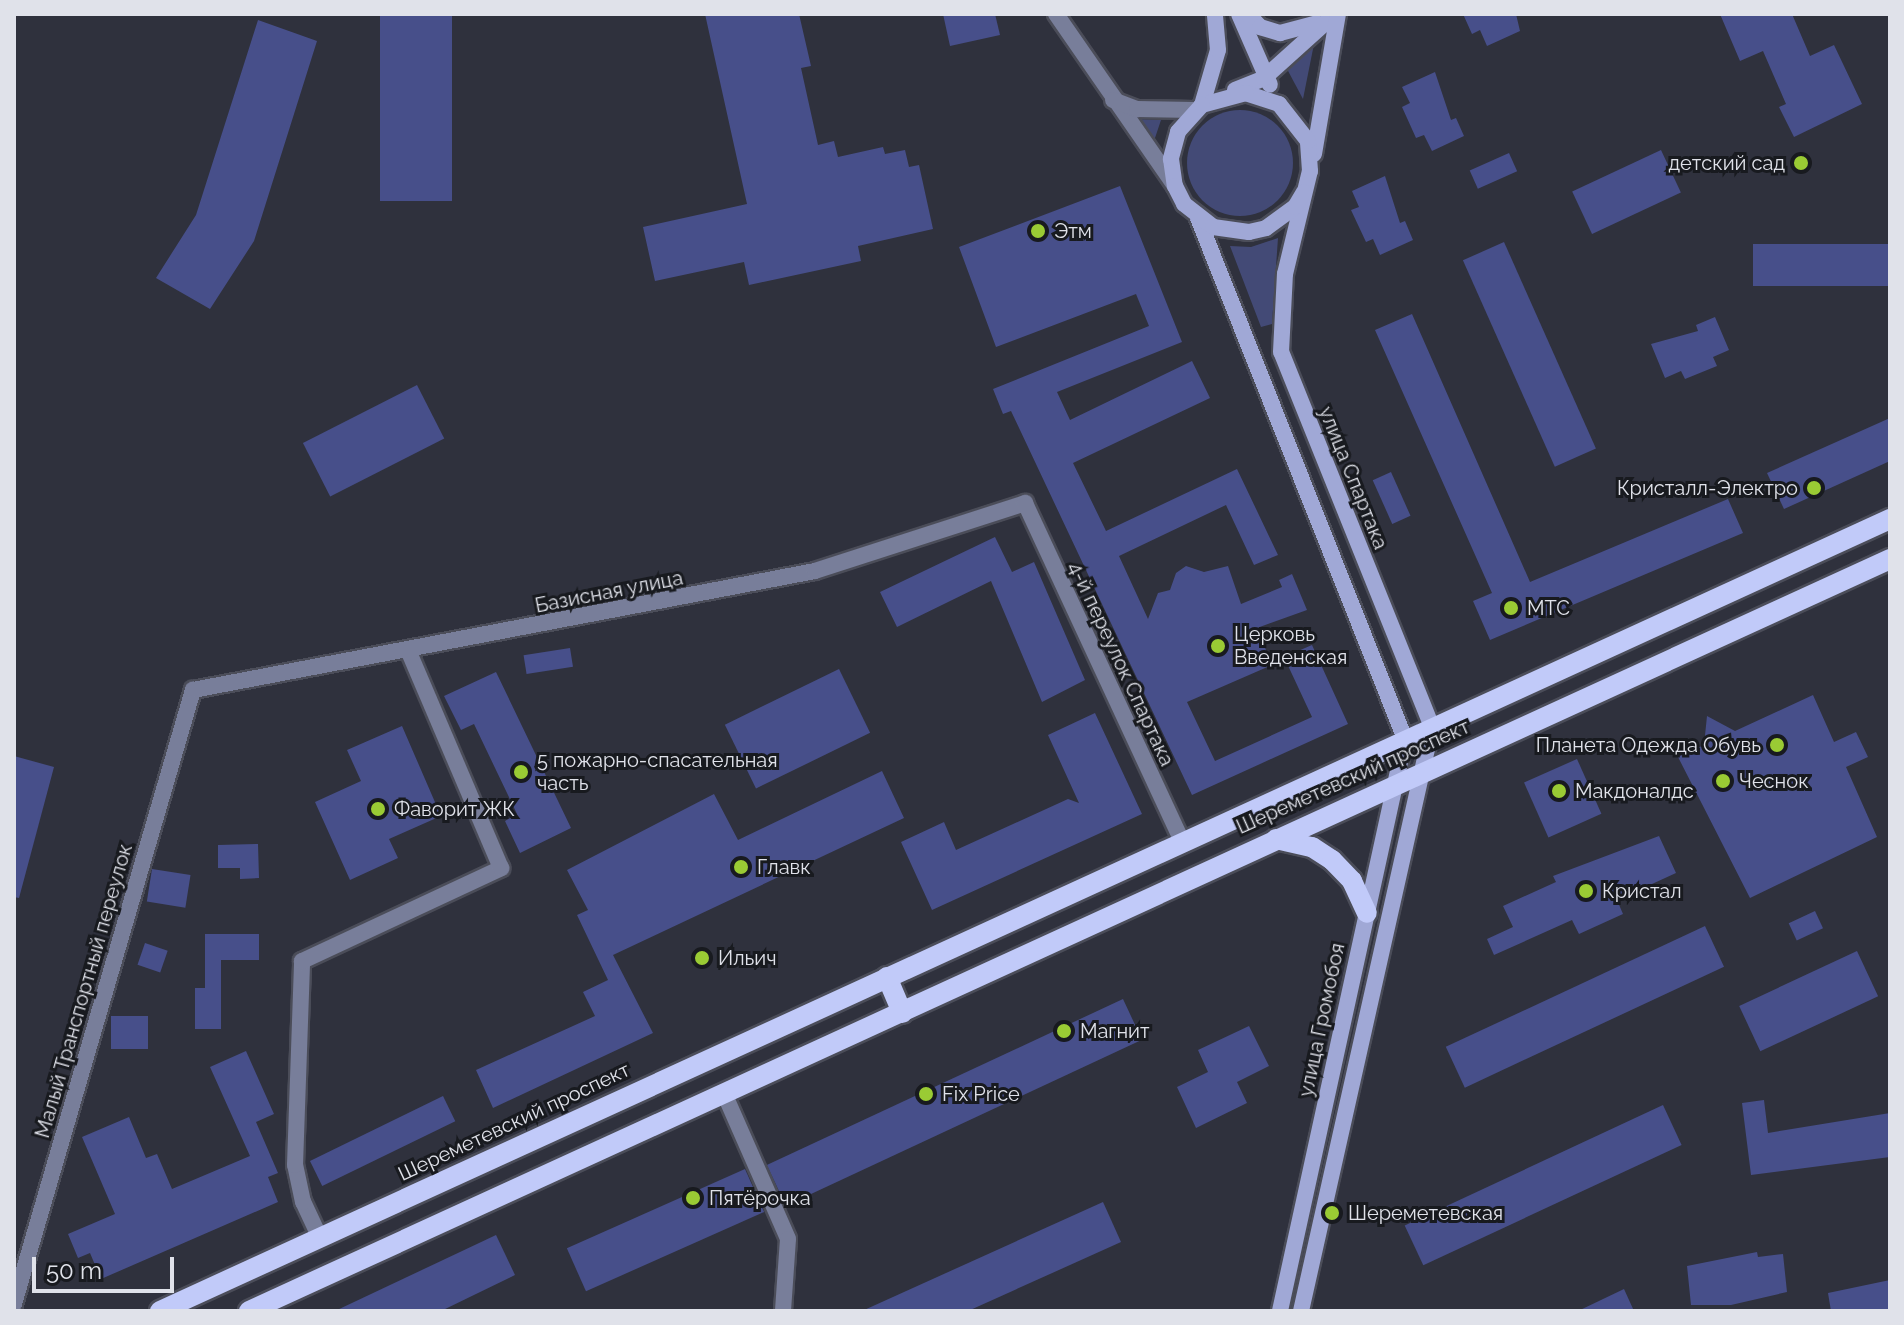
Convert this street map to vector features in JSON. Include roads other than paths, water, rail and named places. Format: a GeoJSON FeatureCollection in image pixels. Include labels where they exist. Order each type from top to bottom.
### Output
{"type":"FeatureCollection","features":[{"type":"Feature","properties":{"kind":"main road"},"geometry":{"type":"LineString","coordinates":[[1215,14],[1218,50],[1198,107],[1173,145],[1175,186],[1198,218],[1405,739]]}},
{"type":"Feature","properties":{"kind":"main road"},"geometry":{"type":"LineString","coordinates":[[1239,14],[1264,78],[1293,115],[1308,141],[1310,171]]}},
{"type":"Feature","properties":{"kind":"main road"},"geometry":{"type":"LineString","coordinates":[[1248,14],[1260,27],[1280,33],[1300,31],[1335,14]]}},
{"type":"Feature","properties":{"kind":"main road"},"geometry":{"type":"LineString","coordinates":[[1198,107],[1264,78],[1335,14]]}},
{"type":"Feature","properties":{"kind":"main road"},"geometry":{"type":"LineString","coordinates":[[1198,218],[1230,232],[1266,228],[1295,207],[1304,192],[1310,171],[1335,14]]}},
{"type":"Feature","properties":{"kind":"main road"},"geometry":{"type":"LineString","coordinates":[[1229,93],[1264,96],[1293,115]]}},
{"type":"Feature","properties":{"kind":"main road","name":"улица Спартака"},"geometry":{"type":"LineString","coordinates":[[1304,192],[1285,274],[1281,352],[1432,727]]}},
{"type":"Feature","properties":{"kind":"main road","name":"Шереметевский проспект"},"geometry":{"type":"LineString","coordinates":[[160,1311],[1890,519]]}},
{"type":"Feature","properties":{"kind":"main road"},"geometry":{"type":"LineString","coordinates":[[1809,556],[1825,587]]}},
{"type":"Feature","properties":{"kind":"main road","name":"Шереметевский проспект"},"geometry":{"type":"LineString","coordinates":[[249,1311],[1890,559]]}},
{"type":"Feature","properties":{"kind":"main road"},"geometry":{"type":"LineString","coordinates":[[1301,1311],[1432,727]]}},
{"type":"Feature","properties":{"kind":"main road","name":"улица Громобоя"},"geometry":{"type":"LineString","coordinates":[[1280,1311],[1405,739]]}},
{"type":"Feature","properties":{"kind":"main road"},"geometry":{"type":"LineString","coordinates":[[1276,839],[1312,847],[1332,860],[1352,881],[1367,913]]}},
{"type":"Feature","properties":{"kind":"main road"},"geometry":{"type":"LineString","coordinates":[[887,977],[902,1013]]}},
{"type":"Feature","properties":{"kind":"main road"},"geometry":{"type":"LineString","coordinates":[[320,1238],[336,1271]]}},
{"type":"Feature","properties":{"kind":"street"},"geometry":{"type":"LineString","coordinates":[[1056,14],[1175,186]]}},
{"type":"Feature","properties":{"kind":"street"},"geometry":{"type":"LineString","coordinates":[[1113,100],[1137,109],[1198,107]]}},
{"type":"Feature","properties":{"kind":"street","name":"Базисная улица"},"geometry":{"type":"LineString","coordinates":[[193,690],[409,652],[815,571],[1025,503]]}},
{"type":"Feature","properties":{"kind":"street","name":"4-й переулок Спартака"},"geometry":{"type":"LineString","coordinates":[[1025,503],[1182,841]]}},
{"type":"Feature","properties":{"kind":"street"},"geometry":{"type":"LineString","coordinates":[[320,1238],[303,1202],[295,1165],[302,961],[501,868],[409,652]]}},
{"type":"Feature","properties":{"kind":"street","name":"Малый Транспортный переулок"},"geometry":{"type":"LineString","coordinates":[[14,1304],[193,690]]}},
{"type":"Feature","properties":{"kind":"street"},"geometry":{"type":"LineString","coordinates":[[724,1093],[788,1239],[783,1311]]}},
{"type":"Feature","properties":{"kind":"place","name":"детский сад"},"geometry":{"type":"Point","coordinates":[1801,163]}},
{"type":"Feature","properties":{"kind":"place","name":"Этм"},"geometry":{"type":"Point","coordinates":[1038,231]}},
{"type":"Feature","properties":{"kind":"place","name":"Кристалл-Электро"},"geometry":{"type":"Point","coordinates":[1814,488]}},
{"type":"Feature","properties":{"kind":"place","name":"МТС"},"geometry":{"type":"Point","coordinates":[1511,608]}},
{"type":"Feature","properties":{"kind":"place","name":"Церковь Введенская"},"geometry":{"type":"Point","coordinates":[1218,646]}},
{"type":"Feature","properties":{"kind":"place","name":"Планета Одежда Обувь"},"geometry":{"type":"Point","coordinates":[1777,745]}},
{"type":"Feature","properties":{"kind":"place","name":"5 пожарно-спасательная часть"},"geometry":{"type":"Point","coordinates":[521,772]}},
{"type":"Feature","properties":{"kind":"place","name":"Чеснок"},"geometry":{"type":"Point","coordinates":[1723,781]}},
{"type":"Feature","properties":{"kind":"place","name":"Макдоналдс"},"geometry":{"type":"Point","coordinates":[1559,791]}},
{"type":"Feature","properties":{"kind":"place","name":"Фаворит ЖК"},"geometry":{"type":"Point","coordinates":[378,809]}},
{"type":"Feature","properties":{"kind":"place","name":"Главк"},"geometry":{"type":"Point","coordinates":[741,867]}},
{"type":"Feature","properties":{"kind":"place","name":"Кристал"},"geometry":{"type":"Point","coordinates":[1586,891]}},
{"type":"Feature","properties":{"kind":"place","name":"Ильич"},"geometry":{"type":"Point","coordinates":[702,958]}},
{"type":"Feature","properties":{"kind":"place","name":"Магнит"},"geometry":{"type":"Point","coordinates":[1064,1031]}},
{"type":"Feature","properties":{"kind":"place","name":"Fix Price"},"geometry":{"type":"Point","coordinates":[926,1094]}},
{"type":"Feature","properties":{"kind":"place","name":"Пятёрочка"},"geometry":{"type":"Point","coordinates":[693,1198]}},
{"type":"Feature","properties":{"kind":"place","name":"Шереметевская"},"geometry":{"type":"Point","coordinates":[1332,1213]}}]}
